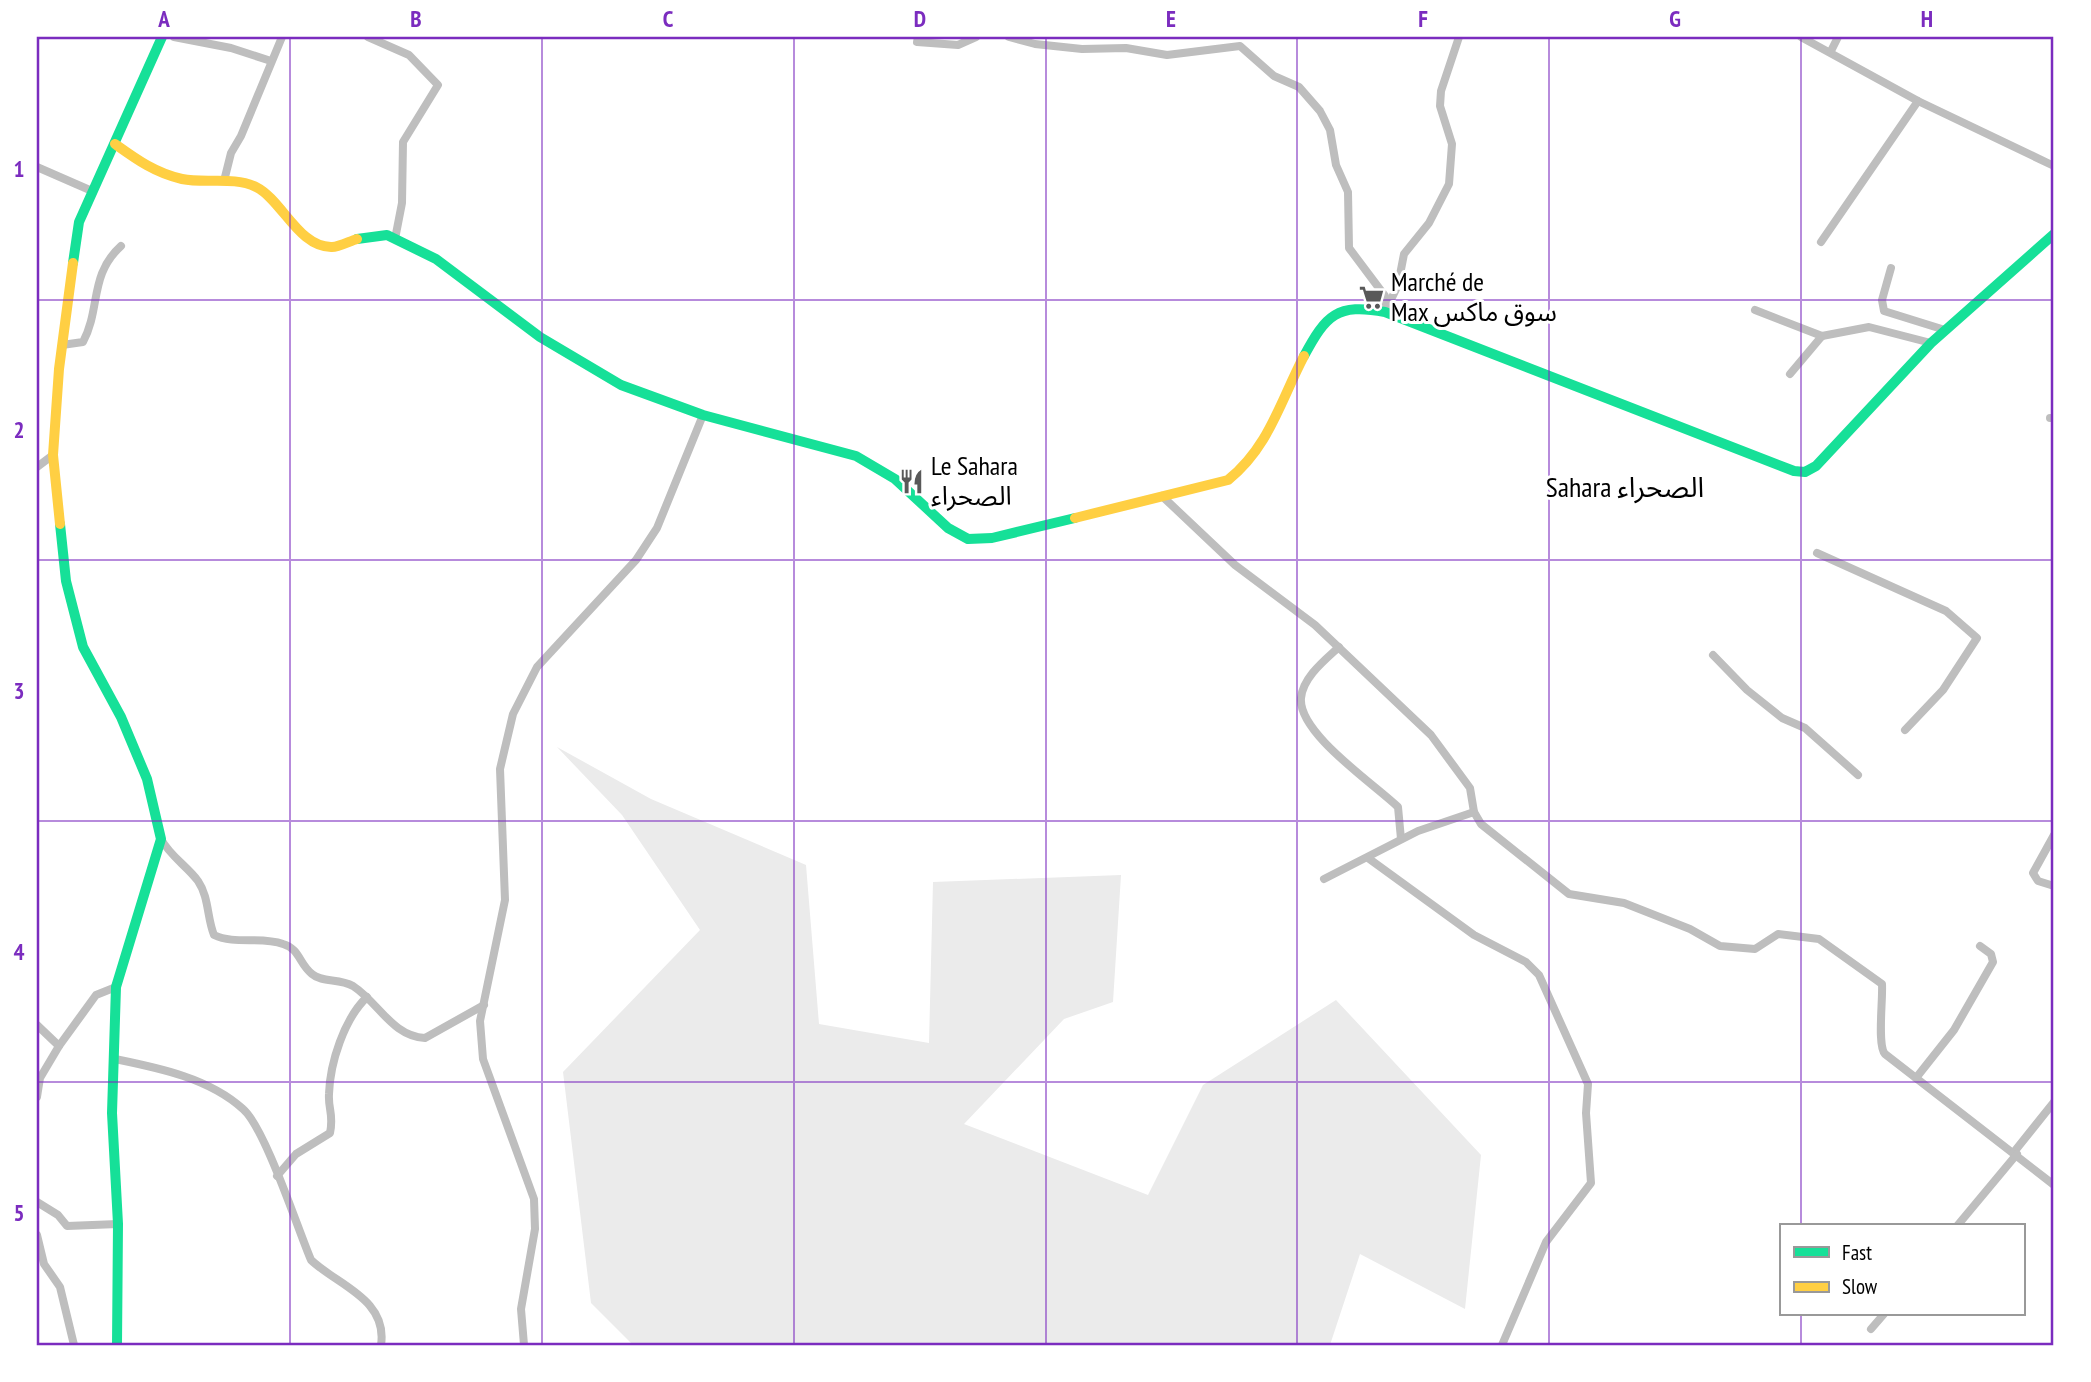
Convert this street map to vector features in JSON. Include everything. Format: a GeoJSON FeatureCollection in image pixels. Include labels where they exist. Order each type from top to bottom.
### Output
{"type":"FeatureCollection","features":[{"type":"Feature","properties":{"kind":"main road"},"geometry":{"type":"LineString","coordinates":[[117,1345],[118,1224],[112,1113],[117,987],[161,839],[147,779],[121,717],[83,647],[66,581],[53,455],[62,345],[76,239],[92,191],[162,37]]}},
{"type":"Feature","properties":{"kind":"main road"},"geometry":{"type":"LineString","coordinates":[[115,144],[151,169],[183,179],[224,181],[258,188],[308,237],[324,245],[349,244],[368,236],[387,235],[436,259],[540,338],[621,385],[703,415],[856,456],[895,479],[948,528],[968,539],[992,538],[1228,480],[1245,470],[1262,445],[1290,390],[1309,344],[1321,325],[1349,308],[1362,307],[1385,313],[1794,471],[1805,472],[1816,466],[1945,330],[2054,234]]}},
{"type":"Feature","properties":{"kind":"street"},"geometry":{"type":"LineString","coordinates":[[174,37],[231,48],[271,61]]}},
{"type":"Feature","properties":{"kind":"street"},"geometry":{"type":"LineString","coordinates":[[224,181],[231,153],[241,136],[282,37]]}},
{"type":"Feature","properties":{"kind":"street"},"geometry":{"type":"LineString","coordinates":[[368,37],[409,55],[438,85],[402,142],[402,203],[395,239]]}},
{"type":"Feature","properties":{"kind":"street"},"geometry":{"type":"LineString","coordinates":[[918,37],[917,42],[958,45],[976,37]]}},
{"type":"Feature","properties":{"kind":"street"},"geometry":{"type":"LineString","coordinates":[[1009,37],[1046,45],[1126,48],[1167,55],[1240,47],[1274,76],[1299,87],[1320,111],[1329,130],[1336,165],[1348,192],[1349,248],[1360,267],[1375,280],[1385,296],[1385,313]]}},
{"type":"Feature","properties":{"kind":"street"},"geometry":{"type":"LineString","coordinates":[[1240,47],[1243,37]]}},
{"type":"Feature","properties":{"kind":"street"},"geometry":{"type":"LineString","coordinates":[[1385,313],[1398,285],[1404,254],[1429,223],[1450,184],[1452,144],[1440,106],[1441,91],[1459,37]]}},
{"type":"Feature","properties":{"kind":"street"},"geometry":{"type":"LineString","coordinates":[[1801,37],[1831,51],[1918,102],[2054,166]]}},
{"type":"Feature","properties":{"kind":"street"},"geometry":{"type":"LineString","coordinates":[[1831,51],[1838,37]]}},
{"type":"Feature","properties":{"kind":"street"},"geometry":{"type":"LineString","coordinates":[[1821,242],[1918,102]]}},
{"type":"Feature","properties":{"kind":"street"},"geometry":{"type":"LineString","coordinates":[[37,167],[92,191]]}},
{"type":"Feature","properties":{"kind":"street"},"geometry":{"type":"LineString","coordinates":[[62,345],[83,342],[89,330],[100,274],[109,256],[121,246]]}},
{"type":"Feature","properties":{"kind":"street"},"geometry":{"type":"LineString","coordinates":[[1891,268],[1882,300],[1884,311],[1945,330]]}},
{"type":"Feature","properties":{"kind":"street"},"geometry":{"type":"LineString","coordinates":[[1755,310],[1822,336],[1869,327],[1931,344]]}},
{"type":"Feature","properties":{"kind":"street"},"geometry":{"type":"LineString","coordinates":[[1790,373],[1822,336]]}},
{"type":"Feature","properties":{"kind":"street"},"geometry":{"type":"LineString","coordinates":[[524,1345],[522,1309],[535,1229],[534,1199],[483,1059],[480,1021],[505,900],[500,769],[513,714],[537,667],[636,559],[657,528],[703,415]]}},
{"type":"Feature","properties":{"kind":"street"},"geometry":{"type":"LineString","coordinates":[[37,467],[53,455]]}},
{"type":"Feature","properties":{"kind":"street"},"geometry":{"type":"LineString","coordinates":[[1162,496],[1235,565],[1315,625],[1432,735],[1470,788],[1474,812],[1481,824],[1511,850],[1569,894],[1624,903],[1729,948],[1755,949],[1778,934],[1819,939],[1882,984],[1880,1048],[2054,1185]]}},
{"type":"Feature","properties":{"kind":"street"},"geometry":{"type":"LineString","coordinates":[[1817,554],[1946,611],[1978,638],[1943,690],[1905,730]]}},
{"type":"Feature","properties":{"kind":"street"},"geometry":{"type":"LineString","coordinates":[[1339,647],[1318,667],[1303,688],[1303,713],[1325,747],[1360,772],[1398,807],[1401,839]]}},
{"type":"Feature","properties":{"kind":"street"},"geometry":{"type":"LineString","coordinates":[[1713,654],[1747,690],[1782,718],[1805,728],[1858,775]]}},
{"type":"Feature","properties":{"kind":"street"},"geometry":{"type":"LineString","coordinates":[[1324,879],[1401,839],[1474,812]]}},
{"type":"Feature","properties":{"kind":"street"},"geometry":{"type":"LineString","coordinates":[[2054,835],[2033,873],[2038,881],[2054,886]]}},
{"type":"Feature","properties":{"kind":"street"},"geometry":{"type":"LineString","coordinates":[[161,839],[167,850],[198,881],[205,896],[214,935],[225,940],[282,943],[296,950],[313,975],[324,979],[338,979],[367,997],[400,1032],[425,1038],[484,1005]]}},
{"type":"Feature","properties":{"kind":"street"},"geometry":{"type":"LineString","coordinates":[[1368,858],[1474,935],[1526,962],[1539,975],[1588,1084],[1586,1113],[1591,1183],[1546,1242],[1502,1345]]}},
{"type":"Feature","properties":{"kind":"street"},"geometry":{"type":"LineString","coordinates":[[1916,1078],[1954,1030],[1993,962],[1991,954],[1980,946]]}},
{"type":"Feature","properties":{"kind":"street"},"geometry":{"type":"LineString","coordinates":[[37,1097],[40,1078],[59,1046],[96,995],[117,987]]}},
{"type":"Feature","properties":{"kind":"street"},"geometry":{"type":"LineString","coordinates":[[277,1176],[296,1154],[330,1133],[334,1117],[329,1096],[342,1039],[358,1006],[367,997]]}},
{"type":"Feature","properties":{"kind":"street"},"geometry":{"type":"LineString","coordinates":[[37,1025],[59,1046]]}},
{"type":"Feature","properties":{"kind":"street"},"geometry":{"type":"LineString","coordinates":[[115,1059],[203,1083],[244,1110],[260,1132],[311,1260],[324,1273],[362,1295],[377,1315],[381,1345]]}},
{"type":"Feature","properties":{"kind":"street"},"geometry":{"type":"LineString","coordinates":[[1959,1224],[2054,1102]]}},
{"type":"Feature","properties":{"kind":"street"},"geometry":{"type":"LineString","coordinates":[[37,1202],[58,1214],[67,1226],[118,1224]]}},
{"type":"Feature","properties":{"kind":"street"},"geometry":{"type":"LineString","coordinates":[[37,1235],[39,1261],[60,1287],[74,1345]]}},
{"type":"Feature","properties":{"kind":"street"},"geometry":{"type":"LineString","coordinates":[[1871,1329],[1882,1316]]}},
{"type":"Feature","properties":{"kind":"shaded area"},"geometry":{"type":"Polygon","coordinates":[[[557,747],[651,799],[806,865],[819,1024],[929,1043],[933,882],[1121,875],[1113,1002],[1064,1019],[964,1124],[1148,1195],[1203,1085],[1336,1000],[1481,1155],[1465,1309],[1360,1254],[1330,1345],[633,1345],[591,1303],[563,1072],[700,930],[622,815],[557,747]]]}},
{"type":"Feature","properties":{"kind":"traffic: fast"},"geometry":{"type":"LineString","coordinates":[[73,263],[79,222],[162,37]]}},
{"type":"Feature","properties":{"kind":"traffic: fast"},"geometry":{"type":"LineString","coordinates":[[1304,356],[1319,331],[1335,315],[1355,309],[1385,312],[1794,471],[1805,472],[1816,466],[1931,343],[2054,234]]}},
{"type":"Feature","properties":{"kind":"traffic: fast"},"geometry":{"type":"LineString","coordinates":[[357,239],[387,235],[436,259],[540,337],[621,385],[703,415],[856,456],[895,479],[948,528],[968,539],[992,538],[1075,518]]}},
{"type":"Feature","properties":{"kind":"traffic: fast"},"geometry":{"type":"LineString","coordinates":[[60,524],[66,581],[83,647],[121,717],[147,779],[161,839],[116,987],[112,1113],[118,1224],[117,1345]]}},
{"type":"Feature","properties":{"kind":"traffic: slow"},"geometry":{"type":"LineString","coordinates":[[115,144],[146,165],[172,176],[191,180],[238,182],[256,187],[274,202],[300,232],[320,245],[335,247],[357,239]]}},
{"type":"Feature","properties":{"kind":"traffic: slow"},"geometry":{"type":"LineString","coordinates":[[60,524],[53,455],[59,369],[73,263]]}},
{"type":"Feature","properties":{"kind":"traffic: slow"},"geometry":{"type":"LineString","coordinates":[[1075,518],[1228,480],[1242,467],[1264,438],[1304,356]]}},
{"type":"Feature","properties":{"kind":"place","name":"Marché de Max سوق ماكس"},"geometry":{"type":"Point","coordinates":[1371,297]}},
{"type":"Feature","properties":{"kind":"place","name":"Le Sahara الصحراء"},"geometry":{"type":"Point","coordinates":[911,481]}},
{"type":"Feature","properties":{"kind":"district","name":"Sahara الصحراء"},"geometry":{"type":"Point","coordinates":[1625,487]}}]}
